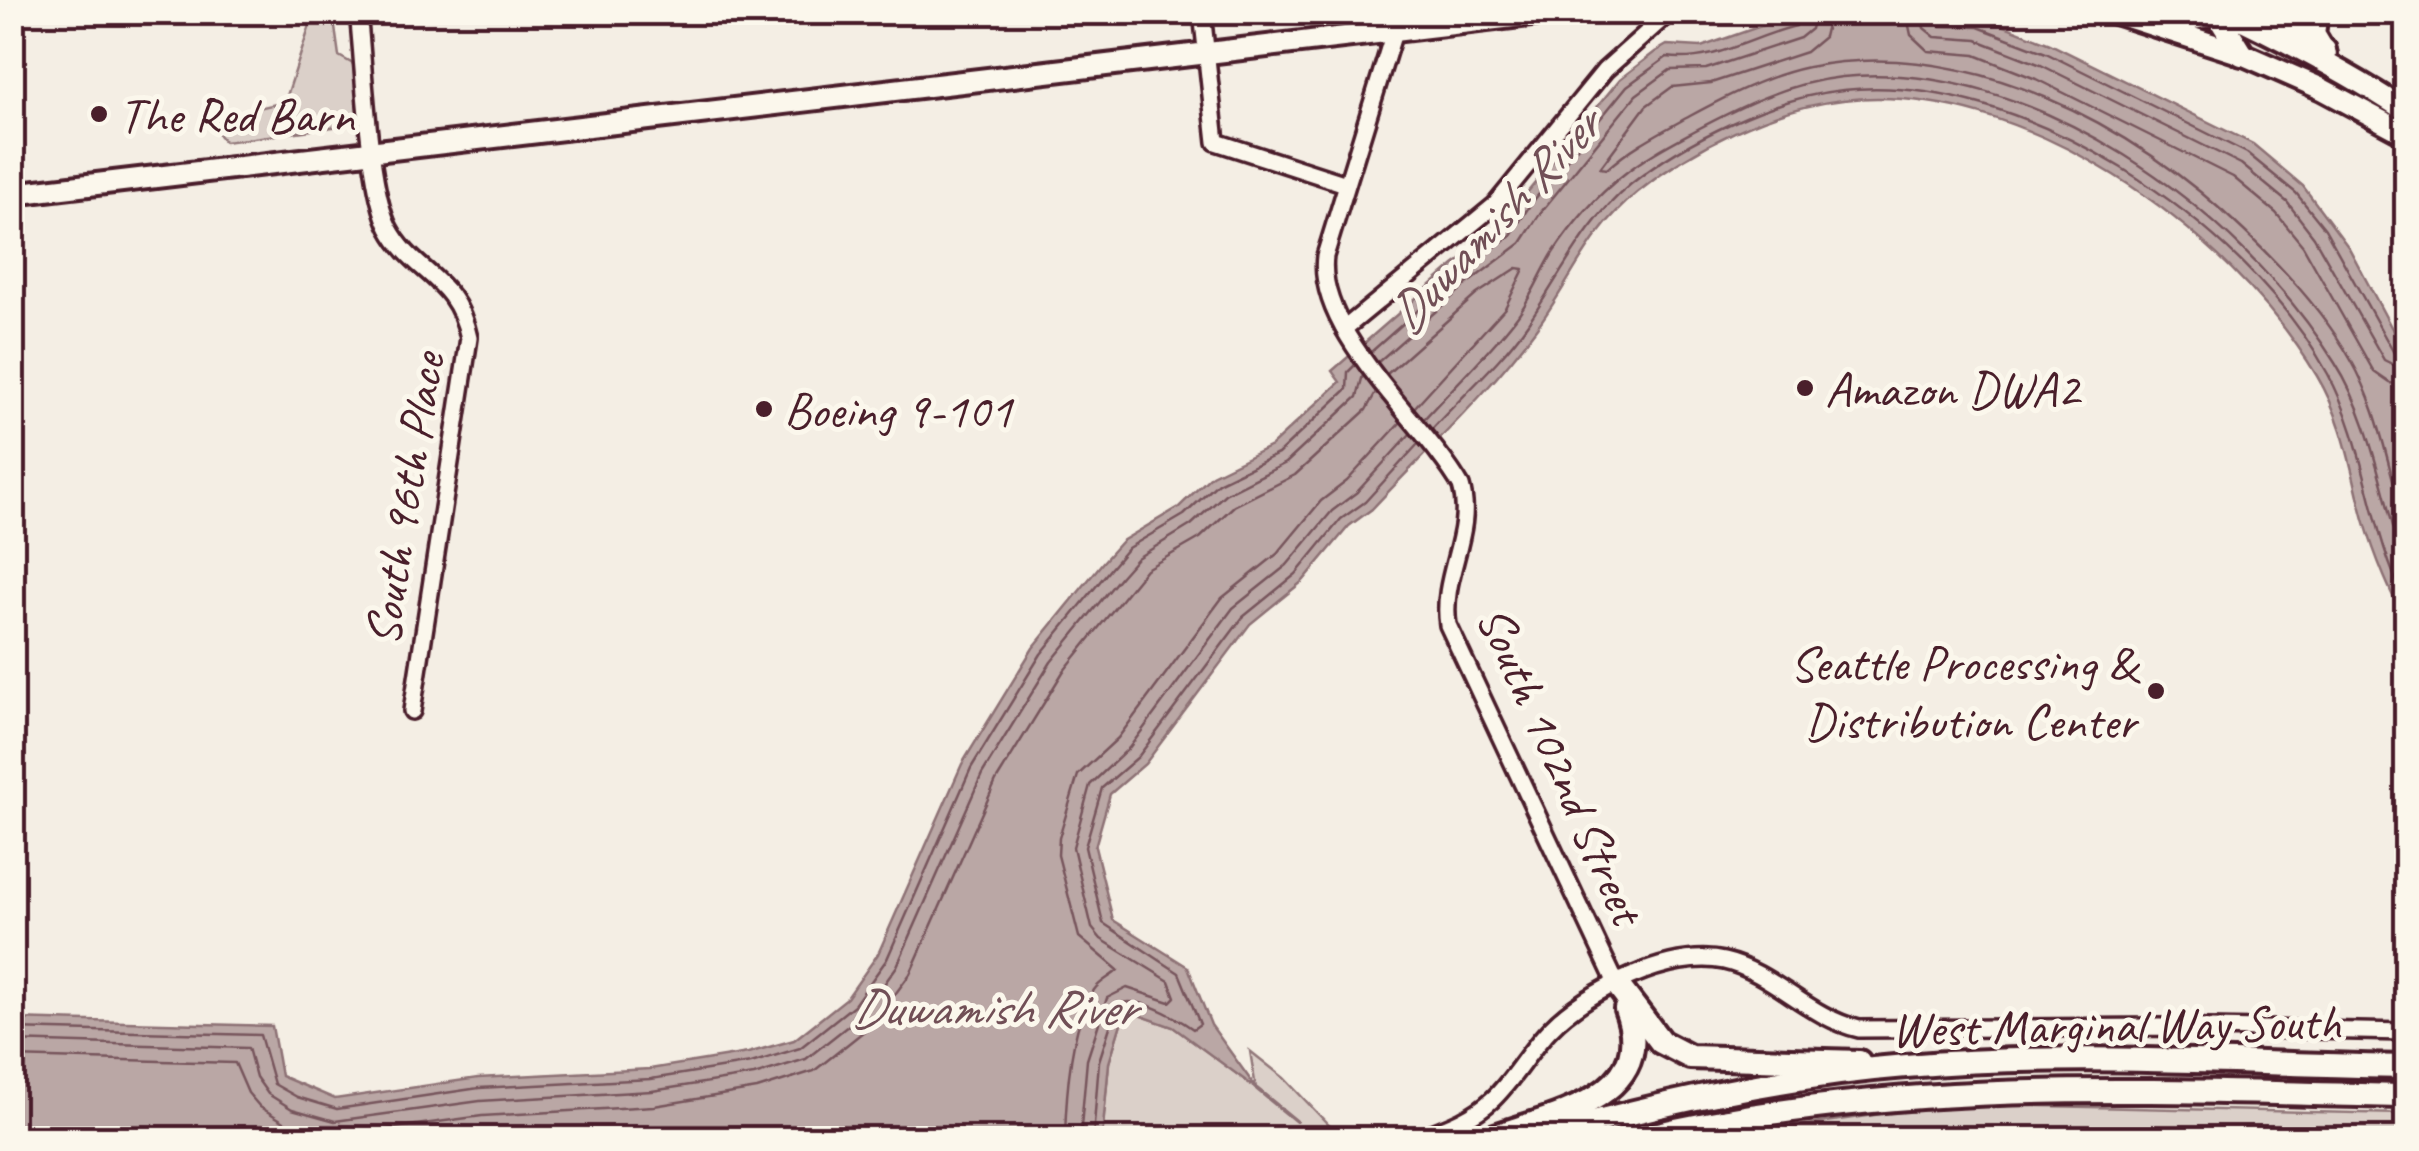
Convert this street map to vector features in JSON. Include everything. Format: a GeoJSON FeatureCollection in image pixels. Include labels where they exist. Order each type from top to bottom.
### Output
{"type":"FeatureCollection","features":[{"type":"Feature","properties":{"kind":"highway"},"geometry":{"type":"LineString","coordinates":[[2268,12],[2326,55]]}},
{"type":"Feature","properties":{"kind":"highway"},"geometry":{"type":"LineString","coordinates":[[2224,14],[2242,54]]}},
{"type":"Feature","properties":{"kind":"highway"},"geometry":{"type":"LineString","coordinates":[[1616,982],[1661,1042],[1690,1057],[1902,1066]]}},
{"type":"Feature","properties":{"kind":"highway"},"geometry":{"type":"LineString","coordinates":[[1490,1138],[1591,1102],[1618,1081],[1627,1066],[1634,1029],[1616,982]]}},
{"type":"Feature","properties":{"kind":"highway","name":"West Marginal Way South"},"geometry":{"type":"LineString","coordinates":[[1534,1138],[1720,1094],[1902,1066],[1996,1061],[2406,1066]]}},
{"type":"Feature","properties":{"kind":"highway","name":"West Marginal Way South"},"geometry":{"type":"LineString","coordinates":[[1641,1138],[1805,1108],[1993,1090],[2406,1096]]}},
{"type":"Feature","properties":{"kind":"main road"},"geometry":{"type":"LineString","coordinates":[[12,194],[1556,12]]}},
{"type":"Feature","properties":{"kind":"main road"},"geometry":{"type":"LineString","coordinates":[[2112,12],[2242,54],[2322,88],[2406,134]]}},
{"type":"Feature","properties":{"kind":"main road"},"geometry":{"type":"LineString","coordinates":[[2317,12],[2314,34],[2326,55],[2406,111]]}},
{"type":"Feature","properties":{"kind":"main road"},"geometry":{"type":"LineString","coordinates":[[2224,14],[2311,56],[2326,55]]}},
{"type":"Feature","properties":{"kind":"street","name":"South 96th Place"},"geometry":{"type":"LineString","coordinates":[[358,12],[381,206],[392,233],[448,288],[465,318],[469,338],[412,711]]}},
{"type":"Feature","properties":{"kind":"street"},"geometry":{"type":"LineString","coordinates":[[1202,12],[1216,142],[1346,184]]}},
{"type":"Feature","properties":{"kind":"street"},"geometry":{"type":"LineString","coordinates":[[1344,329],[1495,205],[1592,86],[1670,12]]}},
{"type":"Feature","properties":{"kind":"street"},"geometry":{"type":"LineString","coordinates":[[2149,22],[2188,23],[2224,14]]}},
{"type":"Feature","properties":{"kind":"street","name":"South 102nd Street"},"geometry":{"type":"LineString","coordinates":[[1394,32],[1324,267],[1326,291],[1344,329],[1461,486],[1466,515],[1448,585],[1448,625],[1616,982]]}},
{"type":"Feature","properties":{"kind":"street"},"geometry":{"type":"LineString","coordinates":[[1419,1138],[1477,1112],[1510,1080],[1552,1026],[1616,982],[1678,961],[1724,961],[1754,974],[1825,1019],[1876,1029],[2160,1027],[2406,1032]]}},
{"type":"Feature","properties":{"kind":"shaded area"},"geometry":{"type":"Polygon","coordinates":[[[314,13],[333,13],[339,56],[353,64],[358,117],[354,124],[225,142],[206,120],[285,102],[314,13]]]}},
{"type":"Feature","properties":{"kind":"shaded area"},"geometry":{"type":"Polygon","coordinates":[[[1125,1010],[1173,1027],[1256,1088],[1250,1051],[1284,1078],[1341,1138],[1102,1138],[1109,1063],[1125,1010]]]}},
{"type":"Feature","properties":{"kind":"shaded area"},"geometry":{"type":"Polygon","coordinates":[[[1993,1105],[2406,1114],[2406,1138],[1718,1138],[1888,1113],[1993,1105]]]}},
{"type":"Feature","properties":{"kind":"water","name":"Duwamish River"},"geometry":{"type":"Polygon","coordinates":[[[1839,12],[1982,17],[2050,44],[2253,144],[2303,186],[2349,248],[2406,355],[2406,623],[2374,550],[2348,454],[2325,391],[2279,321],[2231,268],[2175,219],[2114,175],[2048,139],[1980,114],[1911,100],[1816,104],[1761,121],[1708,145],[1660,175],[1620,208],[1593,241],[1535,330],[1497,377],[1372,509],[1349,526],[1303,581],[1250,624],[1145,764],[1110,794],[1095,847],[1113,920],[1188,967],[1211,1025],[1257,1089],[1173,1027],[1125,1010],[1109,1063],[1102,1138],[13,1138],[12,1019],[272,1026],[281,1076],[335,1099],[478,1078],[650,1069],[748,1053],[794,1040],[847,998],[878,954],[962,764],[1033,648],[1122,541],[1179,507],[1212,475],[1271,446],[1340,382],[1332,371],[1454,265],[1505,228],[1522,199],[1620,79],[1655,52],[1667,45],[1701,47],[1781,19],[1839,12]]]}},
{"type":"Feature","properties":{"kind":"waterway"},"geometry":{"type":"LineString","coordinates":[[1257,1089],[1296,1121]]}},
{"type":"Feature","properties":{"kind":"place","name":"The Red Barn"},"geometry":{"type":"Point","coordinates":[99,114]}},
{"type":"Feature","properties":{"kind":"place","name":"Amazon DWA2"},"geometry":{"type":"Point","coordinates":[1805,388]}},
{"type":"Feature","properties":{"kind":"place","name":"Boeing 9-101"},"geometry":{"type":"Point","coordinates":[764,409]}},
{"type":"Feature","properties":{"kind":"place","name":"Seattle Processing & Distribution Center"},"geometry":{"type":"Point","coordinates":[2156,691]}}]}
